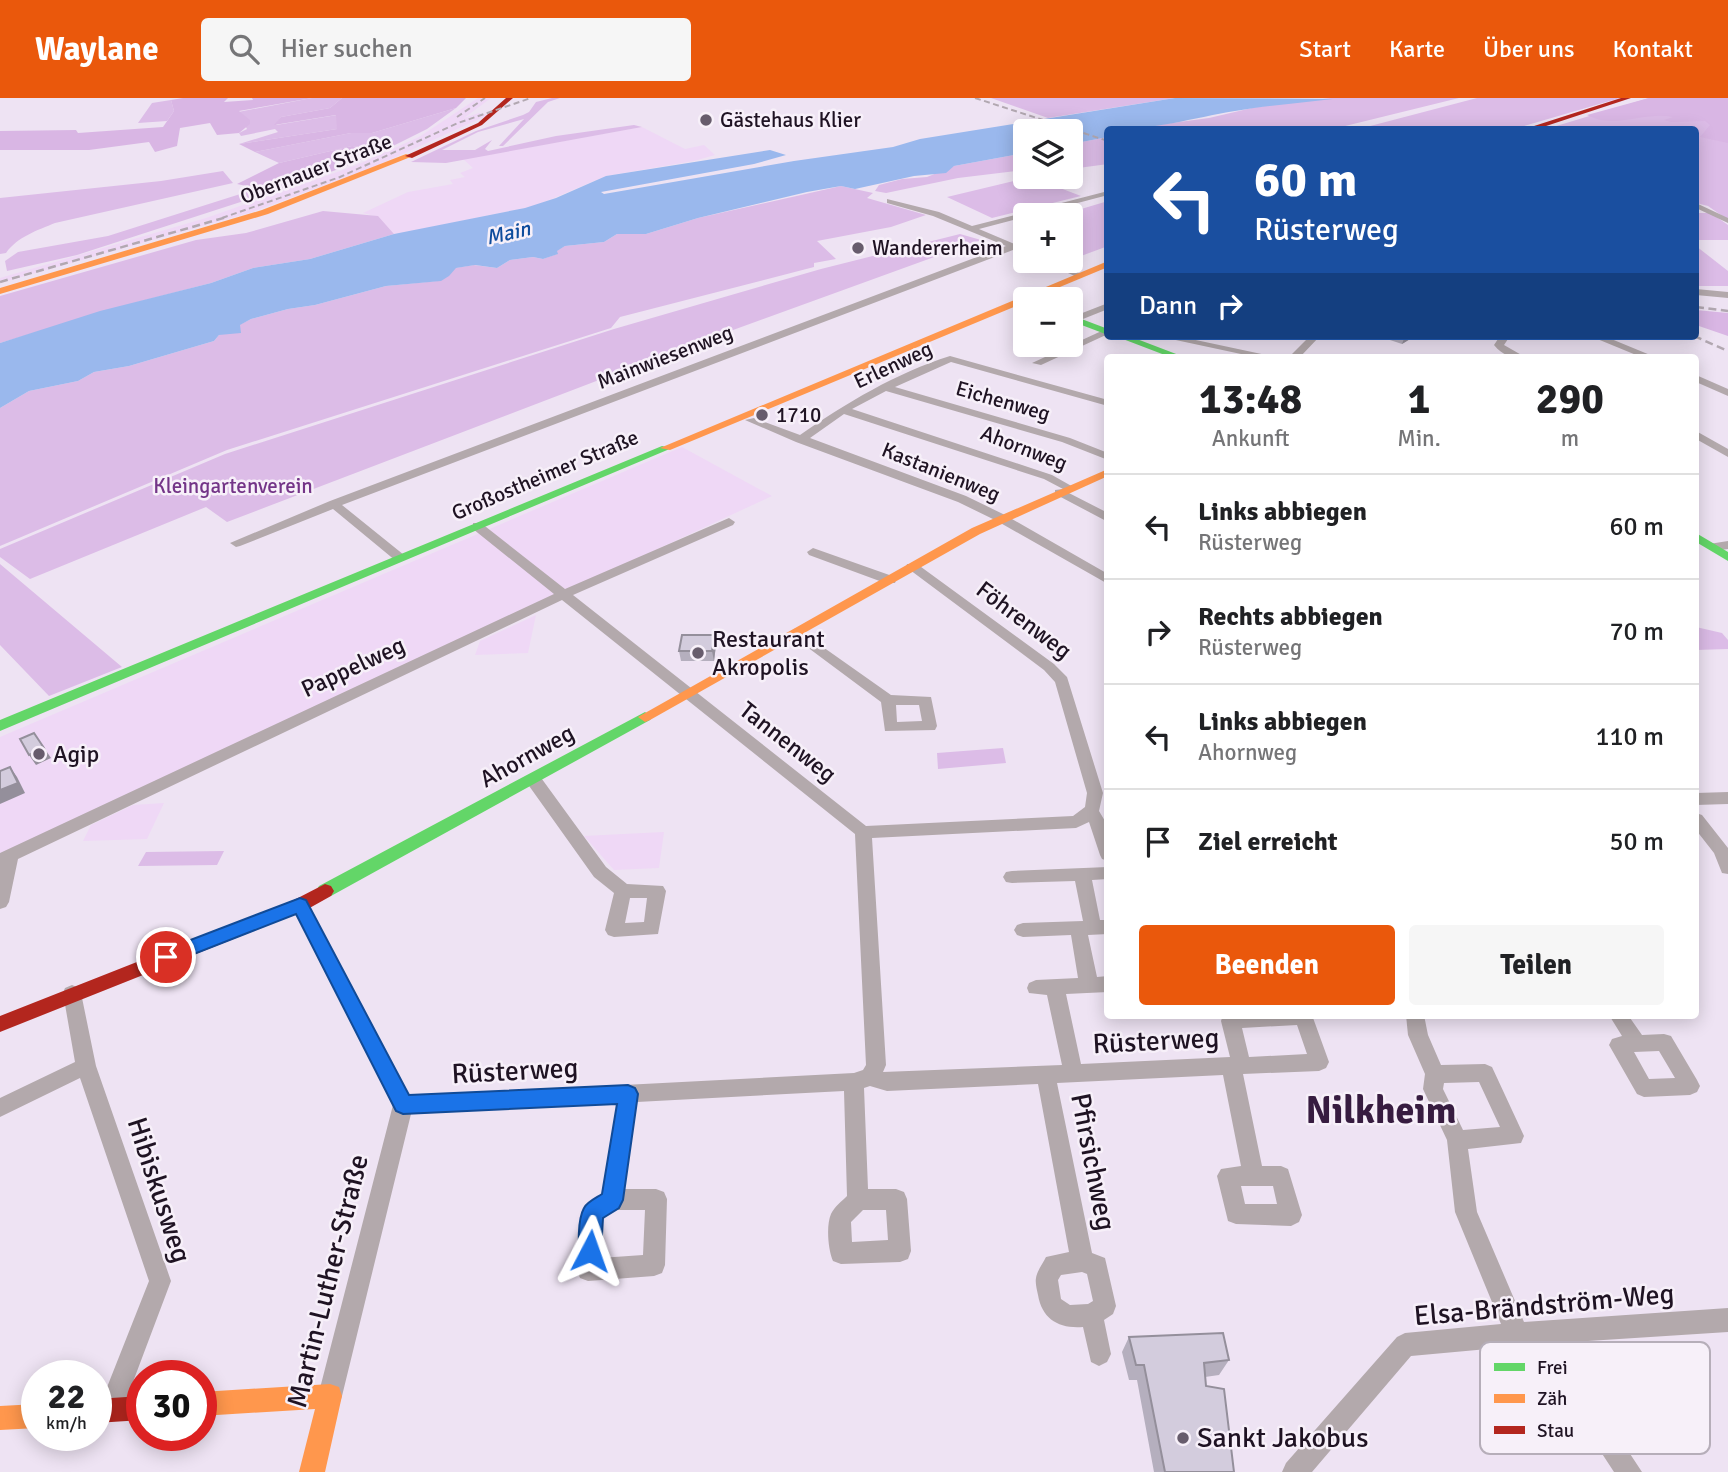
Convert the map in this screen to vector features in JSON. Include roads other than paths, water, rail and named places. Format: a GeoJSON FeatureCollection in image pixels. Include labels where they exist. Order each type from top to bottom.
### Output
{"type":"FeatureCollection","features":[{"type":"Feature","properties":{"kind":"main road","name":"Obernauer Straße"},"geometry":{"type":"LineString","coordinates":[[0,291],[195,234],[331,189],[450,138],[491,116],[510,98]]}},
{"type":"Feature","properties":{"kind":"main road"},"geometry":{"type":"LineString","coordinates":[[1538,126],[1628,98]]}},
{"type":"Feature","properties":{"kind":"main road","name":"Großostheimer Straße"},"geometry":{"type":"LineString","coordinates":[[1054,287],[1104,266]]}},
{"type":"Feature","properties":{"kind":"main road","name":"Großostheimer Straße"},"geometry":{"type":"LineString","coordinates":[[0,726],[1013,306]]}},
{"type":"Feature","properties":{"kind":"main road"},"geometry":{"type":"LineString","coordinates":[[1083,322],[1104,331]]}},
{"type":"Feature","properties":{"kind":"main road"},"geometry":{"type":"LineString","coordinates":[[1136,340],[1172,354]]}},
{"type":"Feature","properties":{"kind":"main road","name":"Ahornweg"},"geometry":{"type":"LineString","coordinates":[[0,1024],[72,993],[300,905],[533,779],[1001,518],[1104,474]]}},
{"type":"Feature","properties":{"kind":"main road"},"geometry":{"type":"LineString","coordinates":[[1699,538],[1720,546],[1728,557]]}},
{"type":"Feature","properties":{"kind":"main road"},"geometry":{"type":"LineString","coordinates":[[217,1404],[330,1396]]}},
{"type":"Feature","properties":{"kind":"main road","name":"Martin-Luther-Straße"},"geometry":{"type":"LineString","coordinates":[[312,1472],[330,1396]]}},
{"type":"Feature","properties":{"kind":"main road"},"geometry":{"type":"LineString","coordinates":[[0,1418],[21,1417]]}},
{"type":"Feature","properties":{"kind":"street"},"geometry":{"type":"LineString","coordinates":[[970,229],[1104,194]]}},
{"type":"Feature","properties":{"kind":"street"},"geometry":{"type":"LineString","coordinates":[[890,201],[936,214],[1012,247]]}},
{"type":"Feature","properties":{"kind":"street"},"geometry":{"type":"LineString","coordinates":[[1699,206],[1728,221]]}},
{"type":"Feature","properties":{"kind":"street","name":"Obernauer Straße"},"geometry":{"type":"LineString","coordinates":[[195,234],[219,231]]}},
{"type":"Feature","properties":{"kind":"street","name":"Mainwiesenweg"},"geometry":{"type":"LineString","coordinates":[[236,543],[1012,247]]}},
{"type":"Feature","properties":{"kind":"street"},"geometry":{"type":"LineString","coordinates":[[1075,273],[1080,275]]}},
{"type":"Feature","properties":{"kind":"street"},"geometry":{"type":"LineString","coordinates":[[1699,292],[1728,295]]}},
{"type":"Feature","properties":{"kind":"street"},"geometry":{"type":"LineString","coordinates":[[1083,315],[1104,307]]}},
{"type":"Feature","properties":{"kind":"street"},"geometry":{"type":"LineString","coordinates":[[1037,363],[1104,333]]}},
{"type":"Feature","properties":{"kind":"street"},"geometry":{"type":"LineString","coordinates":[[1183,340],[1255,354]]}},
{"type":"Feature","properties":{"kind":"street"},"geometry":{"type":"LineString","coordinates":[[1297,354],[1311,340]]}},
{"type":"Feature","properties":{"kind":"street"},"geometry":{"type":"LineString","coordinates":[[1502,340],[1499,345],[1512,354]]}},
{"type":"Feature","properties":{"kind":"street"},"geometry":{"type":"LineString","coordinates":[[1605,340],[1642,354]]}},
{"type":"Feature","properties":{"kind":"street","name":"Erlenweg"},"geometry":{"type":"LineString","coordinates":[[800,440],[843,410],[885,387],[950,359],[1104,402]]}},
{"type":"Feature","properties":{"kind":"street"},"geometry":{"type":"LineString","coordinates":[[1699,379],[1728,393]]}},
{"type":"Feature","properties":{"kind":"street","name":"Eichenweg"},"geometry":{"type":"LineString","coordinates":[[885,387],[1066,440],[1104,455]]}},
{"type":"Feature","properties":{"kind":"street","name":"Ahornweg"},"geometry":{"type":"LineString","coordinates":[[843,410],[1048,477],[1104,516]]}},
{"type":"Feature","properties":{"kind":"street","name":"Kastanienweg"},"geometry":{"type":"LineString","coordinates":[[750,420],[907,477],[1001,518],[1104,578]]}},
{"type":"Feature","properties":{"kind":"street"},"geometry":{"type":"LineString","coordinates":[[1699,436],[1728,454]]}},
{"type":"Feature","properties":{"kind":"street"},"geometry":{"type":"LineString","coordinates":[[334,504],[400,558]]}},
{"type":"Feature","properties":{"kind":"street","name":"Pappelweg"},"geometry":{"type":"LineString","coordinates":[[5,858],[564,594],[729,522]]}},
{"type":"Feature","properties":{"kind":"street","name":"Tannenweg"},"geometry":{"type":"LineString","coordinates":[[477,526],[863,832]]}},
{"type":"Feature","properties":{"kind":"street"},"geometry":{"type":"LineString","coordinates":[[813,552],[890,580]]}},
{"type":"Feature","properties":{"kind":"street","name":"Föhrenweg"},"geometry":{"type":"LineString","coordinates":[[912,567],[1049,667],[1062,680],[1095,793],[1096,804],[1092,813],[1099,824],[1104,841]]}},
{"type":"Feature","properties":{"kind":"street"},"geometry":{"type":"LineString","coordinates":[[796,632],[888,700]]}},
{"type":"Feature","properties":{"kind":"street"},"geometry":{"type":"LineString","coordinates":[[533,779],[600,872],[623,891]]}},
{"type":"Feature","properties":{"kind":"street"},"geometry":{"type":"LineString","coordinates":[[1699,799],[1728,797]]}},
{"type":"Feature","properties":{"kind":"street"},"geometry":{"type":"LineString","coordinates":[[858,1200],[862,1079],[876,1065],[863,832],[1076,822],[1092,813]]}},
{"type":"Feature","properties":{"kind":"street"},"geometry":{"type":"LineString","coordinates":[[1699,823],[1721,850],[1728,868]]}},
{"type":"Feature","properties":{"kind":"street"},"geometry":{"type":"LineString","coordinates":[[0,902],[5,858]]}},
{"type":"Feature","properties":{"kind":"street"},"geometry":{"type":"LineString","coordinates":[[1012,877],[1104,873]]}},
{"type":"Feature","properties":{"kind":"street"},"geometry":{"type":"LineString","coordinates":[[1082,874],[1093,928],[1088,985]]}},
{"type":"Feature","properties":{"kind":"street"},"geometry":{"type":"LineString","coordinates":[[300,905],[403,1104]]}},
{"type":"Feature","properties":{"kind":"street"},"geometry":{"type":"LineString","coordinates":[[1023,930],[1093,928]]}},
{"type":"Feature","properties":{"kind":"street","name":"Rüsterweg"},"geometry":{"type":"LineString","coordinates":[[1073,1073],[1045,987],[1104,984]]}},
{"type":"Feature","properties":{"kind":"street","name":"Hibiskusweg"},"geometry":{"type":"LineString","coordinates":[[72,993],[86,1066],[160,1281],[112,1390]]}},
{"type":"Feature","properties":{"kind":"street","name":"Rüsterweg"},"geometry":{"type":"LineString","coordinates":[[1237,1066],[1230,1021],[1267,1019]]}},
{"type":"Feature","properties":{"kind":"street","name":"Rüsterweg"},"geometry":{"type":"LineString","coordinates":[[403,1104],[628,1094],[862,1079],[887,1082],[1319,1062],[1305,1019]]}},
{"type":"Feature","properties":{"kind":"street"},"geometry":{"type":"LineString","coordinates":[[1416,1019],[1418,1035],[1435,1074],[1433,1089],[1457,1140],[1466,1212],[1534,1342]]}},
{"type":"Feature","properties":{"kind":"street"},"geometry":{"type":"LineString","coordinates":[[1621,1019],[1637,1044]]}},
{"type":"Feature","properties":{"kind":"street"},"geometry":{"type":"LineString","coordinates":[[0,1108],[86,1066]]}},
{"type":"Feature","properties":{"kind":"street"},"geometry":{"type":"LineString","coordinates":[[1237,1066],[1254,1176]]}},
{"type":"Feature","properties":{"kind":"street"},"geometry":{"type":"LineString","coordinates":[[1435,1074],[1485,1073],[1514,1136],[1457,1140]]}},
{"type":"Feature","properties":{"kind":"street","name":"Pfirsichweg"},"geometry":{"type":"LineString","coordinates":[[1046,1075],[1082,1261]]}},
{"type":"Feature","properties":{"kind":"street"},"geometry":{"type":"LineString","coordinates":[[612,1200],[628,1094]]}},
{"type":"Feature","properties":{"kind":"street","name":"Martin-Luther-Straße"},"geometry":{"type":"LineString","coordinates":[[330,1396],[403,1104]]}},
{"type":"Feature","properties":{"kind":"street","name":"Pfirsichweg"},"geometry":{"type":"LineString","coordinates":[[1082,1261],[1097,1266],[1105,1306],[1093,1315],[1067,1317],[1051,1306],[1047,1279],[1055,1265],[1082,1261]]}},
{"type":"Feature","properties":{"kind":"street","name":"Pfirsichweg"},"geometry":{"type":"LineString","coordinates":[[1093,1315],[1099,1354]]}},
{"type":"Feature","properties":{"kind":"street","name":"Elsa-Brändström-Weg"},"geometry":{"type":"LineString","coordinates":[[1303,1469],[1405,1345],[1527,1333],[1728,1320]]}},
{"type":"Feature","properties":{"kind":"street"},"geometry":{"type":"LineString","coordinates":[[1616,1454],[1629,1472]]}},
{"type":"Feature","properties":{"kind":"water"},"geometry":{"type":"Polygon","coordinates":[[[1175,98],[1333,99],[1248,109],[1157,126],[1104,126],[1104,138],[1083,142],[1083,119],[1044,119],[1175,98]]]}},
{"type":"Feature","properties":{"kind":"water","name":"Main"},"geometry":{"type":"Polygon","coordinates":[[[1013,124],[1013,155],[954,166],[946,173],[914,176],[855,189],[841,186],[807,192],[698,218],[646,234],[617,234],[604,242],[565,246],[557,251],[558,254],[543,259],[533,257],[510,260],[497,268],[475,265],[456,268],[441,281],[386,286],[315,305],[288,309],[251,319],[240,325],[241,333],[219,335],[214,341],[129,366],[94,372],[78,381],[29,391],[0,408],[0,343],[100,311],[211,283],[253,268],[310,259],[394,234],[525,208],[606,176],[770,150],[786,155],[754,164],[601,192],[604,194],[893,147],[920,139],[1013,124]]]}},
{"type":"Feature","properties":{"kind":"railway"},"geometry":{"type":"LineString","coordinates":[[457,117],[485,98]]}},
{"type":"Feature","properties":{"kind":"railway"},"geometry":{"type":"LineString","coordinates":[[222,218],[340,177],[458,123],[531,98]]}},
{"type":"Feature","properties":{"kind":"railway"},"geometry":{"type":"LineString","coordinates":[[975,98],[1104,140]]}},
{"type":"Feature","properties":{"kind":"railway"},"geometry":{"type":"LineString","coordinates":[[0,282],[227,217]]}},
{"type":"Feature","properties":{"kind":"railway"},"geometry":{"type":"LineString","coordinates":[[1699,307],[1728,311]]}},
{"type":"Feature","properties":{"kind":"railway"},"geometry":{"type":"LineString","coordinates":[[1699,338],[1728,351]]}},
{"type":"Feature","properties":{"kind":"place","name":"Gästehaus Klier"},"geometry":{"type":"Point","coordinates":[706,120]}},
{"type":"Feature","properties":{"kind":"place","name":"Wandererheim"},"geometry":{"type":"Point","coordinates":[858,248]}},
{"type":"Feature","properties":{"kind":"place","name":"1710"},"geometry":{"type":"Point","coordinates":[762,415]}},
{"type":"Feature","properties":{"kind":"place","name":"Restaurant Akropolis"},"geometry":{"type":"Point","coordinates":[698,653]}},
{"type":"Feature","properties":{"kind":"place","name":"Agip"},"geometry":{"type":"Point","coordinates":[39,754]}},
{"type":"Feature","properties":{"kind":"place","name":"Sankt Jakobus"},"geometry":{"type":"Point","coordinates":[1183,1438]}},
{"type":"Feature","properties":{"kind":"district","name":"Nilkheim"},"geometry":{"type":"Point","coordinates":[1381,1110]}},
{"type":"Feature","properties":{"kind":"park label","name":"Kleingartenverein"},"geometry":{"type":"Point","coordinates":[233,486]}}]}
